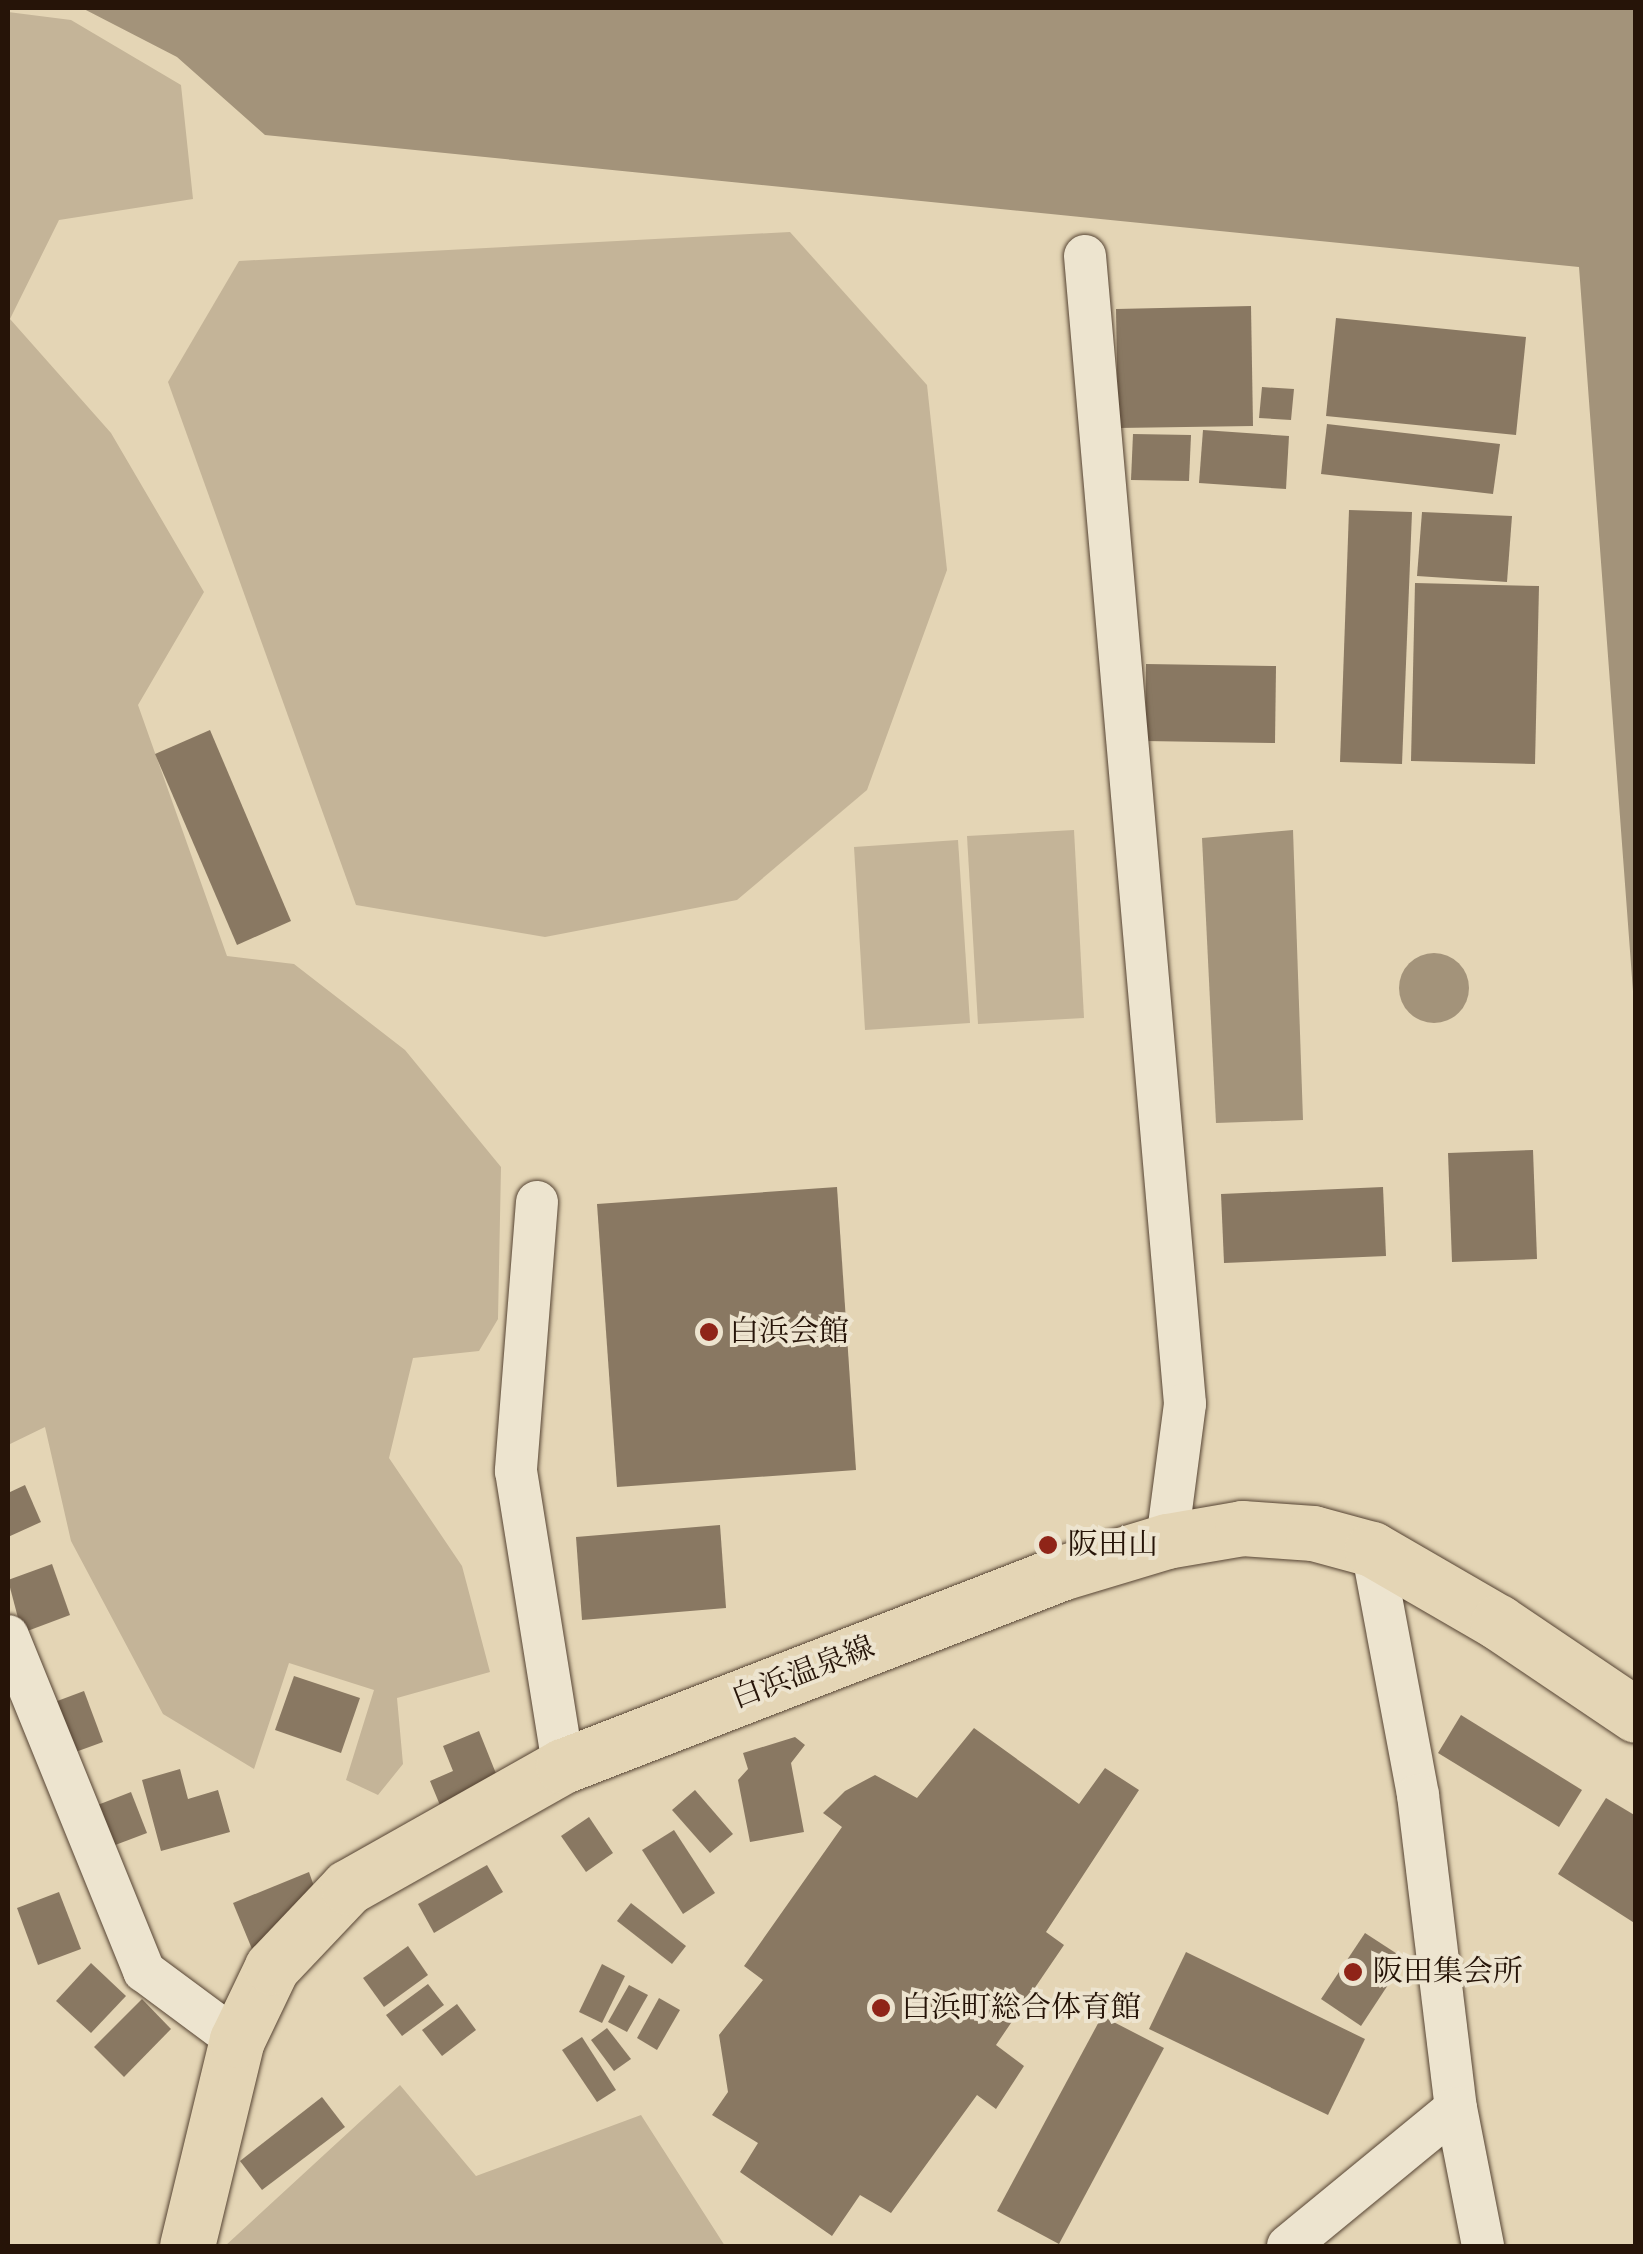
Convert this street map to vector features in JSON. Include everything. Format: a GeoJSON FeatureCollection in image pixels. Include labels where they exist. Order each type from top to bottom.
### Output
{"type":"FeatureCollection","features":[{"type":"Feature","properties":{"kind":"main road","name":"白浜温泉線"},"geometry":{"type":"LineString","coordinates":[[187,2246],[237,2040],[272,1968],[348,1887],[563,1766],[1061,1573],[1167,1541],[1242,1528],[1312,1534],[1372,1549],[1498,1622],[1636,1715]]}},
{"type":"Feature","properties":{"kind":"street"},"geometry":{"type":"LineString","coordinates":[[1085,256],[1185,1404],[1167,1541]]}},
{"type":"Feature","properties":{"kind":"street"},"geometry":{"type":"LineString","coordinates":[[536,1202],[516,1471],[563,1766]]}},
{"type":"Feature","properties":{"kind":"street"},"geometry":{"type":"LineString","coordinates":[[1372,1549],[1418,1795],[1456,2108],[1483,2246]]}},
{"type":"Feature","properties":{"kind":"street"},"geometry":{"type":"LineString","coordinates":[[8,1636],[144,1971],[237,2040]]}},
{"type":"Feature","properties":{"kind":"street"},"geometry":{"type":"LineString","coordinates":[[1288,2246],[1456,2108]]}},
{"type":"Feature","properties":{"kind":"shaded area"},"geometry":{"type":"Polygon","coordinates":[[[82,8],[1635,8],[1635,1018],[1579,267],[265,135],[177,57],[82,8]]]}},
{"type":"Feature","properties":{"kind":"shaded area"},"geometry":{"type":"Polygon","coordinates":[[[8,12],[71,20],[181,85],[193,199],[59,220],[10,319],[111,433],[204,592],[138,705],[227,956],[294,964],[405,1050],[501,1167],[498,1319],[479,1351],[413,1358],[389,1458],[462,1566],[490,1672],[397,1698],[403,1764],[378,1795],[346,1780],[374,1690],[289,1663],[254,1769],[163,1714],[71,1541],[45,1427],[8,1445],[8,12]]]}},
{"type":"Feature","properties":{"kind":"shaded area"},"geometry":{"type":"Polygon","coordinates":[[[790,232],[927,385],[947,570],[867,790],[737,900],[545,937],[356,905],[168,382],[239,261],[790,232]]]}},
{"type":"Feature","properties":{"kind":"shaded area"},"geometry":{"type":"Polygon","coordinates":[[[1074,830],[1084,1018],[978,1024],[967,836],[1074,830]]]}},
{"type":"Feature","properties":{"kind":"shaded area"},"geometry":{"type":"Polygon","coordinates":[[[1293,830],[1303,1120],[1216,1123],[1202,838],[1293,830]]]}},
{"type":"Feature","properties":{"kind":"shaded area"},"geometry":{"type":"Polygon","coordinates":[[[958,840],[970,1023],[865,1030],[854,847],[958,840]]]}},
{"type":"Feature","properties":{"kind":"shaded area"},"geometry":{"type":"Polygon","coordinates":[[[1434,953],[1459,963],[1469,988],[1459,1013],[1434,1023],[1409,1013],[1399,988],[1409,963],[1434,953]]]}},
{"type":"Feature","properties":{"kind":"shaded area"},"geometry":{"type":"Polygon","coordinates":[[[400,2085],[476,2176],[641,2115],[725,2246],[225,2246],[400,2085]]]}},
{"type":"Feature","properties":{"kind":"building"},"geometry":{"type":"Polygon","coordinates":[[[1251,306],[1253,426],[1118,428],[1116,309],[1251,306]]]}},
{"type":"Feature","properties":{"kind":"building"},"geometry":{"type":"Polygon","coordinates":[[[1336,318],[1526,337],[1516,435],[1326,416],[1336,318]]]}},
{"type":"Feature","properties":{"kind":"building"},"geometry":{"type":"Polygon","coordinates":[[[1262,387],[1294,389],[1291,420],[1259,418],[1262,387]]]}},
{"type":"Feature","properties":{"kind":"building"},"geometry":{"type":"Polygon","coordinates":[[[1327,424],[1500,444],[1493,494],[1321,474],[1327,424]]]}},
{"type":"Feature","properties":{"kind":"building"},"geometry":{"type":"Polygon","coordinates":[[[1203,430],[1289,436],[1286,489],[1199,483],[1203,430]]]}},
{"type":"Feature","properties":{"kind":"building"},"geometry":{"type":"Polygon","coordinates":[[[1133,434],[1191,435],[1189,481],[1131,480],[1133,434]]]}},
{"type":"Feature","properties":{"kind":"building"},"geometry":{"type":"Polygon","coordinates":[[[1349,510],[1412,512],[1402,764],[1340,762],[1349,510]]]}},
{"type":"Feature","properties":{"kind":"building"},"geometry":{"type":"Polygon","coordinates":[[[1422,512],[1512,516],[1507,582],[1417,576],[1422,512]]]}},
{"type":"Feature","properties":{"kind":"building"},"geometry":{"type":"Polygon","coordinates":[[[1415,583],[1539,586],[1535,764],[1411,761],[1415,583]]]}},
{"type":"Feature","properties":{"kind":"building"},"geometry":{"type":"Polygon","coordinates":[[[1146,664],[1276,666],[1275,743],[1145,741],[1146,664]]]}},
{"type":"Feature","properties":{"kind":"building"},"geometry":{"type":"Polygon","coordinates":[[[210,730],[291,921],[237,945],[155,754],[210,730]]]}},
{"type":"Feature","properties":{"kind":"building"},"geometry":{"type":"Polygon","coordinates":[[[1533,1150],[1537,1259],[1452,1262],[1448,1153],[1533,1150]]]}},
{"type":"Feature","properties":{"kind":"building"},"geometry":{"type":"Polygon","coordinates":[[[837,1187],[856,1470],[617,1487],[597,1204],[837,1187]]]}},
{"type":"Feature","properties":{"kind":"building"},"geometry":{"type":"Polygon","coordinates":[[[1383,1187],[1386,1256],[1224,1263],[1221,1194],[1383,1187]]]}},
{"type":"Feature","properties":{"kind":"building"},"geometry":{"type":"Polygon","coordinates":[[[25,1485],[41,1522],[8,1537],[8,1493],[25,1485]]]}},
{"type":"Feature","properties":{"kind":"building"},"geometry":{"type":"Polygon","coordinates":[[[720,1525],[726,1608],[582,1620],[576,1537],[720,1525]]]}},
{"type":"Feature","properties":{"kind":"building"},"geometry":{"type":"Polygon","coordinates":[[[52,1564],[70,1615],[22,1633],[8,1580],[52,1564]]]}},
{"type":"Feature","properties":{"kind":"building"},"geometry":{"type":"Polygon","coordinates":[[[294,1676],[360,1698],[341,1753],[275,1730],[294,1676]]]}},
{"type":"Feature","properties":{"kind":"building"},"geometry":{"type":"Polygon","coordinates":[[[84,1691],[103,1742],[70,1754],[52,1703],[84,1691]]]}},
{"type":"Feature","properties":{"kind":"building"},"geometry":{"type":"Polygon","coordinates":[[[1461,1715],[1582,1790],[1559,1827],[1438,1753],[1461,1715]]]}},
{"type":"Feature","properties":{"kind":"building","name":"白浜町総合体育館"},"geometry":{"type":"Polygon","coordinates":[[[974,1728],[1079,1804],[1105,1768],[1139,1790],[1046,1932],[1064,1945],[996,2045],[1024,2066],[996,2109],[977,2095],[891,2213],[860,2195],[832,2236],[740,2172],[758,2143],[712,2115],[728,2092],[719,2035],[763,1980],[744,1966],[842,1827],[823,1813],[845,1791],[875,1775],[917,1798],[974,1728]]]}},
{"type":"Feature","properties":{"kind":"building"},"geometry":{"type":"Polygon","coordinates":[[[479,1731],[501,1786],[442,1810],[430,1781],[453,1771],[443,1746],[479,1731]]]}},
{"type":"Feature","properties":{"kind":"building"},"geometry":{"type":"Polygon","coordinates":[[[795,1737],[805,1745],[791,1763],[804,1832],[750,1842],[738,1780],[748,1769],[743,1753],[795,1737]]]}},
{"type":"Feature","properties":{"kind":"building"},"geometry":{"type":"Polygon","coordinates":[[[180,1769],[188,1799],[218,1790],[230,1832],[161,1851],[142,1780],[180,1769]]]}},
{"type":"Feature","properties":{"kind":"building"},"geometry":{"type":"Polygon","coordinates":[[[695,1790],[733,1834],[710,1853],[672,1810],[695,1790]]]}},
{"type":"Feature","properties":{"kind":"building"},"geometry":{"type":"Polygon","coordinates":[[[131,1792],[147,1833],[110,1847],[95,1806],[131,1792]]]}},
{"type":"Feature","properties":{"kind":"building"},"geometry":{"type":"Polygon","coordinates":[[[1606,1798],[1636,1816],[1636,1924],[1558,1874],[1606,1798]]]}},
{"type":"Feature","properties":{"kind":"building"},"geometry":{"type":"Polygon","coordinates":[[[589,1817],[613,1853],[586,1872],[561,1836],[589,1817]]]}},
{"type":"Feature","properties":{"kind":"building"},"geometry":{"type":"Polygon","coordinates":[[[674,1830],[715,1893],[683,1914],[642,1850],[674,1830]]]}},
{"type":"Feature","properties":{"kind":"building"},"geometry":{"type":"Polygon","coordinates":[[[487,1865],[503,1892],[434,1933],[418,1904],[487,1865]]]}},
{"type":"Feature","properties":{"kind":"building"},"geometry":{"type":"Polygon","coordinates":[[[309,1872],[316,1892],[252,1949],[233,1903],[309,1872]]]}},
{"type":"Feature","properties":{"kind":"building"},"geometry":{"type":"Polygon","coordinates":[[[59,1892],[81,1949],[38,1965],[17,1908],[59,1892]]]}},
{"type":"Feature","properties":{"kind":"building"},"geometry":{"type":"Polygon","coordinates":[[[631,1903],[686,1946],[672,1964],[617,1921],[631,1903]]]}},
{"type":"Feature","properties":{"kind":"building"},"geometry":{"type":"Polygon","coordinates":[[[1365,1933],[1405,1959],[1361,2026],[1321,1999],[1365,1933]]]}},
{"type":"Feature","properties":{"kind":"building"},"geometry":{"type":"Polygon","coordinates":[[[408,1946],[428,1975],[384,2007],[363,1978],[408,1946]]]}},
{"type":"Feature","properties":{"kind":"building"},"geometry":{"type":"Polygon","coordinates":[[[1186,1952],[1365,2039],[1328,2115],[1149,2029],[1186,1952]]]}},
{"type":"Feature","properties":{"kind":"building"},"geometry":{"type":"Polygon","coordinates":[[[91,1963],[126,1996],[91,2033],[56,2001],[91,1963]]]}},
{"type":"Feature","properties":{"kind":"building"},"geometry":{"type":"Polygon","coordinates":[[[602,1964],[625,1976],[602,2023],[579,2012],[602,1964]]]}},
{"type":"Feature","properties":{"kind":"building"},"geometry":{"type":"Polygon","coordinates":[[[428,1984],[444,2005],[402,2036],[386,2015],[428,1984]]]}},
{"type":"Feature","properties":{"kind":"building"},"geometry":{"type":"Polygon","coordinates":[[[629,1985],[648,1995],[627,2032],[608,2022],[629,1985]]]}},
{"type":"Feature","properties":{"kind":"building"},"geometry":{"type":"Polygon","coordinates":[[[659,1998],[680,2010],[657,2050],[637,2038],[659,1998]]]}},
{"type":"Feature","properties":{"kind":"building"},"geometry":{"type":"Polygon","coordinates":[[[142,1999],[171,2029],[124,2077],[94,2047],[142,1999]]]}},
{"type":"Feature","properties":{"kind":"building"},"geometry":{"type":"Polygon","coordinates":[[[457,2004],[476,2030],[442,2056],[422,2030],[457,2004]]]}},
{"type":"Feature","properties":{"kind":"building"},"geometry":{"type":"Polygon","coordinates":[[[1102,2016],[1164,2048],[1059,2244],[997,2211],[1102,2016]]]}},
{"type":"Feature","properties":{"kind":"building"},"geometry":{"type":"Polygon","coordinates":[[[607,2028],[631,2059],[614,2071],[591,2040],[607,2028]]]}},
{"type":"Feature","properties":{"kind":"building"},"geometry":{"type":"Polygon","coordinates":[[[582,2037],[616,2090],[597,2102],[562,2050],[582,2037]]]}},
{"type":"Feature","properties":{"kind":"building"},"geometry":{"type":"Polygon","coordinates":[[[322,2097],[345,2127],[262,2190],[240,2161],[322,2097]]]}},
{"type":"Feature","properties":{"kind":"place","name":"白浜会館"},"geometry":{"type":"Point","coordinates":[709,1332]}},
{"type":"Feature","properties":{"kind":"place","name":"阪田山"},"geometry":{"type":"Point","coordinates":[1048,1545]}},
{"type":"Feature","properties":{"kind":"place","name":"阪田集会所"},"geometry":{"type":"Point","coordinates":[1353,1972]}},
{"type":"Feature","properties":{"kind":"place","name":"白浜町総合体育館"},"geometry":{"type":"Point","coordinates":[881,2008]}}]}
